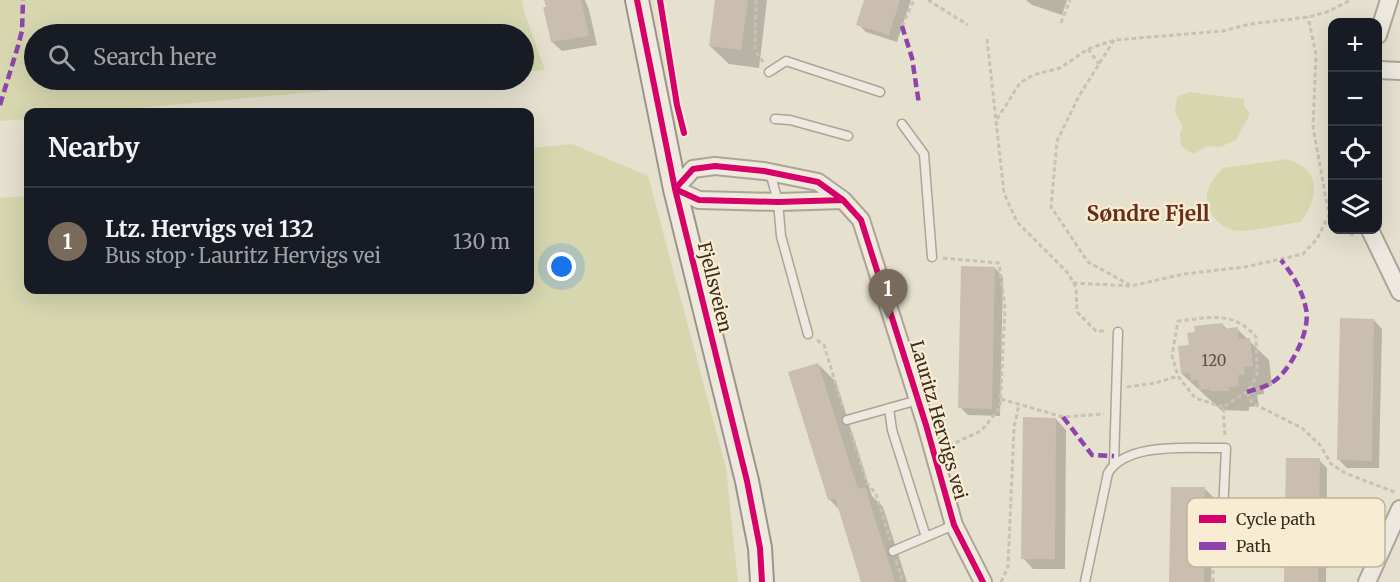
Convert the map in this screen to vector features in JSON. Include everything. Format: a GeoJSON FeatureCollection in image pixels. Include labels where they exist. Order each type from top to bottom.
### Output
{"type":"FeatureCollection","features":[{"type":"Feature","properties":{"kind":"main road","name":"Fjellsveien"},"geometry":{"type":"LineString","coordinates":[[637,0],[675,189],[747,481],[760,548],[762,582]]}},
{"type":"Feature","properties":{"kind":"street"},"geometry":{"type":"LineString","coordinates":[[1382,20],[1389,0]]}},
{"type":"Feature","properties":{"kind":"street"},"geometry":{"type":"LineString","coordinates":[[1382,70],[1400,71]]}},
{"type":"Feature","properties":{"kind":"street","name":"Lauritz Hervigs vei"},"geometry":{"type":"LineString","coordinates":[[675,189],[693,169],[715,166],[770,172],[818,182],[843,200],[861,220],[918,400],[954,525],[983,582]]}},
{"type":"Feature","properties":{"kind":"street"},"geometry":{"type":"LineString","coordinates":[[675,189],[699,200],[778,202],[843,200]]}},
{"type":"Feature","properties":{"kind":"street"},"geometry":{"type":"LineString","coordinates":[[1372,234],[1400,292]]}},
{"type":"Feature","properties":{"kind":"street"},"geometry":{"type":"LineString","coordinates":[[1385,542],[1400,509]]}},
{"type":"Feature","properties":{"kind":"street"},"geometry":{"type":"LineString","coordinates":[[1367,582],[1374,567]]}},
{"type":"Feature","properties":{"kind":"lane"},"geometry":{"type":"LineString","coordinates":[[769,72],[786,61],[880,92]]}},
{"type":"Feature","properties":{"kind":"lane"},"geometry":{"type":"LineString","coordinates":[[775,119],[790,120],[848,136]]}},
{"type":"Feature","properties":{"kind":"lane"},"geometry":{"type":"LineString","coordinates":[[902,124],[924,154],[932,257]]}},
{"type":"Feature","properties":{"kind":"lane"},"geometry":{"type":"LineString","coordinates":[[770,172],[778,202],[781,236],[808,334]]}},
{"type":"Feature","properties":{"kind":"lane"},"geometry":{"type":"LineString","coordinates":[[1085,582],[1108,473],[1114,463],[1118,332]]}},
{"type":"Feature","properties":{"kind":"lane"},"geometry":{"type":"LineString","coordinates":[[847,420],[918,400]]}},
{"type":"Feature","properties":{"kind":"lane"},"geometry":{"type":"LineString","coordinates":[[889,408],[892,430],[926,537]]}},
{"type":"Feature","properties":{"kind":"lane"},"geometry":{"type":"LineString","coordinates":[[1114,463],[1142,450],[1226,448],[1224,498]]}},
{"type":"Feature","properties":{"kind":"lane"},"geometry":{"type":"LineString","coordinates":[[893,551],[954,525]]}},
{"type":"Feature","properties":{"kind":"path"},"geometry":{"type":"LineString","coordinates":[[756,0],[755,50],[769,72]]}},
{"type":"Feature","properties":{"kind":"path"},"geometry":{"type":"LineString","coordinates":[[902,26],[914,0]]}},
{"type":"Feature","properties":{"kind":"path"},"geometry":{"type":"LineString","coordinates":[[928,0],[968,25]]}},
{"type":"Feature","properties":{"kind":"path"},"geometry":{"type":"LineString","coordinates":[[1061,23],[1070,0]]}},
{"type":"Feature","properties":{"kind":"path"},"geometry":{"type":"LineString","coordinates":[[997,119],[1020,83],[1033,75],[1060,68],[1088,49],[1114,40],[1223,31],[1250,24],[1308,17],[1327,12],[1351,0]]}},
{"type":"Feature","properties":{"kind":"path"},"geometry":{"type":"LineString","coordinates":[[1308,17],[1316,54],[1313,127],[1328,210]]}},
{"type":"Feature","properties":{"kind":"path"},"geometry":{"type":"LineString","coordinates":[[987,39],[1004,193],[1017,222],[1067,272],[1076,287],[1077,312],[1096,331],[1118,332]]}},
{"type":"Feature","properties":{"kind":"path"},"geometry":{"type":"LineString","coordinates":[[1114,40],[1079,96],[1057,141],[1051,207],[1088,262],[1131,286]]}},
{"type":"Feature","properties":{"kind":"path"},"geometry":{"type":"LineString","coordinates":[[1088,49],[1099,64]]}},
{"type":"Feature","properties":{"kind":"path"},"geometry":{"type":"LineString","coordinates":[[1073,283],[1131,286],[1184,274],[1245,267],[1303,254],[1317,239],[1328,217]]}},
{"type":"Feature","properties":{"kind":"path"},"geometry":{"type":"LineString","coordinates":[[932,257],[999,263],[1005,309],[1000,408],[981,431],[934,453]]}},
{"type":"Feature","properties":{"kind":"path"},"geometry":{"type":"LineString","coordinates":[[1226,317],[1247,326],[1256,337],[1257,376],[1247,392],[1223,407],[1195,398],[1178,376],[1172,356],[1178,321],[1226,317]]}},
{"type":"Feature","properties":{"kind":"path"},"geometry":{"type":"LineString","coordinates":[[808,334],[824,345],[867,483],[876,494],[903,582]]}},
{"type":"Feature","properties":{"kind":"path"},"geometry":{"type":"LineString","coordinates":[[1116,389],[1155,383],[1178,376]]}},
{"type":"Feature","properties":{"kind":"path"},"geometry":{"type":"LineString","coordinates":[[1247,392],[1252,403],[1302,428],[1321,446],[1331,464],[1338,469],[1400,494]]}},
{"type":"Feature","properties":{"kind":"path"},"geometry":{"type":"LineString","coordinates":[[1001,399],[1063,417],[1115,412]]}},
{"type":"Feature","properties":{"kind":"path"},"geometry":{"type":"LineString","coordinates":[[1001,582],[1008,567],[1014,428],[1019,404]]}},
{"type":"Feature","properties":{"kind":"path"},"geometry":{"type":"LineString","coordinates":[[1223,407],[1226,448]]}},
{"type":"Feature","properties":{"kind":"green space"},"geometry":{"type":"Polygon","coordinates":[[[0,0],[522,0],[529,24],[24,24],[24,90],[335,90],[138,108],[24,108],[24,119],[0,121],[0,0]]]}},
{"type":"Feature","properties":{"kind":"green space"},"geometry":{"type":"Polygon","coordinates":[[[534,39],[545,70],[534,71],[534,39]]]}},
{"type":"Feature","properties":{"kind":"green space"},"geometry":{"type":"Polygon","coordinates":[[[1189,92],[1244,99],[1244,106],[1250,114],[1236,140],[1220,147],[1208,146],[1193,154],[1181,146],[1180,133],[1183,127],[1175,112],[1177,97],[1189,92]]]}},
{"type":"Feature","properties":{"kind":"green space"},"geometry":{"type":"Polygon","coordinates":[[[572,144],[648,176],[726,468],[738,582],[0,582],[0,198],[24,196],[24,294],[534,294],[534,148],[572,144]]]}},
{"type":"Feature","properties":{"kind":"green space"},"geometry":{"type":"Polygon","coordinates":[[[1287,159],[1305,168],[1313,181],[1312,203],[1301,222],[1239,231],[1223,226],[1217,221],[1207,199],[1212,181],[1223,168],[1287,159]]]}},
{"type":"Feature","properties":{"kind":"building"},"geometry":{"type":"Polygon","coordinates":[[[544,0],[581,0],[589,36],[551,42],[543,7],[546,7],[544,0]]]}},
{"type":"Feature","properties":{"kind":"building"},"geometry":{"type":"Polygon","coordinates":[[[715,0],[748,0],[741,50],[709,46],[715,0]]]}},
{"type":"Feature","properties":{"kind":"building"},"geometry":{"type":"Polygon","coordinates":[[[864,0],[900,0],[889,35],[856,25],[864,0]]]}},
{"type":"Feature","properties":{"kind":"building"},"geometry":{"type":"Polygon","coordinates":[[[961,266],[995,267],[992,409],[958,408],[961,266]]]}},
{"type":"Feature","properties":{"kind":"building"},"geometry":{"type":"Polygon","coordinates":[[[1340,318],[1374,319],[1372,461],[1337,460],[1340,318]]]}},
{"type":"Feature","properties":{"kind":"building"},"geometry":{"type":"Polygon","coordinates":[[[1223,323],[1223,329],[1238,327],[1239,339],[1250,338],[1253,366],[1244,367],[1245,374],[1238,375],[1239,386],[1229,387],[1229,391],[1199,390],[1198,380],[1191,381],[1190,373],[1181,374],[1178,346],[1189,345],[1187,333],[1195,332],[1194,326],[1223,323]]]}},
{"type":"Feature","properties":{"kind":"building"},"geometry":{"type":"Polygon","coordinates":[[[818,363],[858,489],[865,487],[895,582],[861,582],[835,498],[828,500],[788,372],[818,363]]]}},
{"type":"Feature","properties":{"kind":"building"},"geometry":{"type":"Polygon","coordinates":[[[1023,417],[1056,418],[1055,559],[1021,559],[1023,417]]]}},
{"type":"Feature","properties":{"kind":"building"},"geometry":{"type":"Polygon","coordinates":[[[1286,458],[1320,458],[1319,498],[1285,498],[1286,458]]]}},
{"type":"Feature","properties":{"kind":"building"},"geometry":{"type":"Polygon","coordinates":[[[1171,487],[1205,487],[1205,498],[1187,498],[1187,567],[1204,567],[1204,582],[1169,582],[1171,487]]]}},
{"type":"Feature","properties":{"kind":"building"},"geometry":{"type":"Polygon","coordinates":[[[1284,567],[1318,567],[1318,582],[1284,582],[1284,567]]]}},
{"type":"Feature","properties":{"kind":"marked path"},"geometry":{"type":"LineString","coordinates":[[0,105],[22,31],[23,0]]}},
{"type":"Feature","properties":{"kind":"marked path"},"geometry":{"type":"LineString","coordinates":[[902,26],[912,58],[919,104]]}},
{"type":"Feature","properties":{"kind":"marked path"},"geometry":{"type":"LineString","coordinates":[[1247,392],[1267,385],[1280,376],[1293,359],[1303,338],[1307,318],[1306,309],[1293,277],[1281,260]]}},
{"type":"Feature","properties":{"kind":"marked path"},"geometry":{"type":"LineString","coordinates":[[1063,417],[1092,455],[1114,456]]}},
{"type":"Feature","properties":{"kind":"cycle path"},"geometry":{"type":"LineString","coordinates":[[637,0],[675,189],[747,481],[760,548],[762,582]]}},
{"type":"Feature","properties":{"kind":"cycle path"},"geometry":{"type":"LineString","coordinates":[[660,0],[677,105],[684,133]]}},
{"type":"Feature","properties":{"kind":"cycle path"},"geometry":{"type":"LineString","coordinates":[[675,189],[693,169],[715,166],[764,171],[818,182],[843,200],[861,220],[926,425],[954,525],[983,582]]}},
{"type":"Feature","properties":{"kind":"cycle path"},"geometry":{"type":"LineString","coordinates":[[675,189],[699,200],[778,202],[843,200]]}},
{"type":"Feature","properties":{"kind":"place","name":"Ltz. Hervigs vei 132"},"geometry":{"type":"Point","coordinates":[888,319]}},
{"type":"Feature","properties":{"kind":"district","name":"Søndre Fjell"},"geometry":{"type":"Point","coordinates":[1148,213]}}]}
